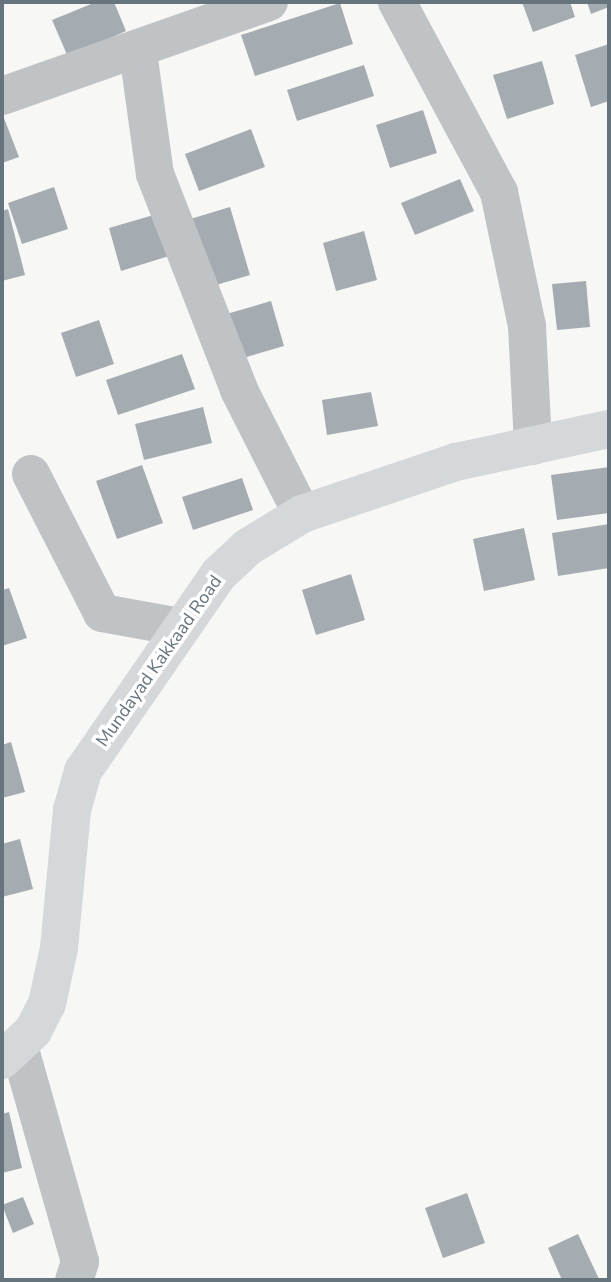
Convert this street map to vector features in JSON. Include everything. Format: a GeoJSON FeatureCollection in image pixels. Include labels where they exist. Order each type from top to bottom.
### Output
{"type":"FeatureCollection","features":[{"type":"Feature","properties":{"kind":"main road","name":"Mundayad Kakkaad Road"},"geometry":{"type":"LineString","coordinates":[[10,1053],[47,1004],[60,948],[72,810],[83,771],[219,574],[248,547],[302,514],[456,462],[609,429]]}},
{"type":"Feature","properties":{"kind":"street"},"geometry":{"type":"LineString","coordinates":[[2,96],[138,52],[269,2]]}},
{"type":"Feature","properties":{"kind":"street"},"geometry":{"type":"LineString","coordinates":[[397,2],[499,192],[527,327],[533,446]]}},
{"type":"Feature","properties":{"kind":"street"},"geometry":{"type":"LineString","coordinates":[[138,52],[155,174],[239,390],[302,514]]}},
{"type":"Feature","properties":{"kind":"street"},"geometry":{"type":"LineString","coordinates":[[31,474],[102,613],[180,627]]}},
{"type":"Feature","properties":{"kind":"street"},"geometry":{"type":"LineString","coordinates":[[10,1053],[80,1262],[74,1280]]}},
{"type":"Feature","properties":{"kind":"building"},"geometry":{"type":"Polygon","coordinates":[[[96,2],[114,2],[126,31],[68,57],[52,20],[96,2]]]}},
{"type":"Feature","properties":{"kind":"building"},"geometry":{"type":"Polygon","coordinates":[[[522,2],[570,2],[575,17],[533,32],[522,2]]]}},
{"type":"Feature","properties":{"kind":"building"},"geometry":{"type":"Polygon","coordinates":[[[587,2],[609,2],[609,7],[591,14],[587,2]]]}},
{"type":"Feature","properties":{"kind":"building"},"geometry":{"type":"Polygon","coordinates":[[[340,3],[353,44],[255,76],[241,35],[340,3]]]}},
{"type":"Feature","properties":{"kind":"building"},"geometry":{"type":"Polygon","coordinates":[[[609,44],[609,101],[591,107],[575,55],[609,44]]]}},
{"type":"Feature","properties":{"kind":"building"},"geometry":{"type":"Polygon","coordinates":[[[542,61],[554,104],[507,119],[493,75],[542,61]]]}},
{"type":"Feature","properties":{"kind":"building"},"geometry":{"type":"Polygon","coordinates":[[[364,65],[374,96],[297,121],[287,90],[364,65]]]}},
{"type":"Feature","properties":{"kind":"building"},"geometry":{"type":"Polygon","coordinates":[[[423,110],[437,153],[390,168],[376,125],[423,110]]]}},
{"type":"Feature","properties":{"kind":"building"},"geometry":{"type":"Polygon","coordinates":[[[2,113],[19,157],[2,163],[2,113]]]}},
{"type":"Feature","properties":{"kind":"building"},"geometry":{"type":"Polygon","coordinates":[[[251,129],[265,167],[199,191],[185,154],[251,129]]]}},
{"type":"Feature","properties":{"kind":"building"},"geometry":{"type":"Polygon","coordinates":[[[460,179],[474,211],[415,235],[401,203],[460,179]]]}},
{"type":"Feature","properties":{"kind":"building"},"geometry":{"type":"Polygon","coordinates":[[[54,187],[68,229],[22,244],[8,203],[54,187]]]}},
{"type":"Feature","properties":{"kind":"building"},"geometry":{"type":"Polygon","coordinates":[[[230,207],[250,275],[206,288],[187,220],[230,207]]]}},
{"type":"Feature","properties":{"kind":"building"},"geometry":{"type":"Polygon","coordinates":[[[8,209],[25,275],[2,281],[2,211],[8,209]]]}},
{"type":"Feature","properties":{"kind":"building"},"geometry":{"type":"Polygon","coordinates":[[[157,214],[169,256],[121,271],[109,228],[157,214]]]}},
{"type":"Feature","properties":{"kind":"building"},"geometry":{"type":"Polygon","coordinates":[[[364,231],[377,280],[336,291],[323,243],[364,231]]]}},
{"type":"Feature","properties":{"kind":"building"},"geometry":{"type":"Polygon","coordinates":[[[586,281],[590,327],[557,330],[552,284],[586,281]]]}},
{"type":"Feature","properties":{"kind":"building"},"geometry":{"type":"Polygon","coordinates":[[[271,301],[284,346],[236,360],[223,315],[271,301]]]}},
{"type":"Feature","properties":{"kind":"building"},"geometry":{"type":"Polygon","coordinates":[[[99,320],[114,364],[76,377],[61,333],[99,320]]]}},
{"type":"Feature","properties":{"kind":"building"},"geometry":{"type":"Polygon","coordinates":[[[182,354],[195,389],[118,415],[106,380],[182,354]]]}},
{"type":"Feature","properties":{"kind":"building"},"geometry":{"type":"Polygon","coordinates":[[[371,392],[378,426],[327,435],[322,400],[371,392]]]}},
{"type":"Feature","properties":{"kind":"building"},"geometry":{"type":"Polygon","coordinates":[[[203,407],[212,443],[144,460],[135,424],[203,407]]]}},
{"type":"Feature","properties":{"kind":"building"},"geometry":{"type":"Polygon","coordinates":[[[142,465],[163,523],[117,539],[96,481],[142,465]]]}},
{"type":"Feature","properties":{"kind":"building"},"geometry":{"type":"Polygon","coordinates":[[[609,467],[609,513],[557,520],[551,475],[609,467]]]}},
{"type":"Feature","properties":{"kind":"building"},"geometry":{"type":"Polygon","coordinates":[[[242,478],[253,510],[193,530],[182,497],[242,478]]]}},
{"type":"Feature","properties":{"kind":"building"},"geometry":{"type":"Polygon","coordinates":[[[609,524],[609,568],[558,576],[552,533],[609,524]]]}},
{"type":"Feature","properties":{"kind":"building"},"geometry":{"type":"Polygon","coordinates":[[[524,528],[535,580],[484,591],[473,539],[524,528]]]}},
{"type":"Feature","properties":{"kind":"building"},"geometry":{"type":"Polygon","coordinates":[[[351,574],[365,620],[316,635],[302,590],[351,574]]]}},
{"type":"Feature","properties":{"kind":"building"},"geometry":{"type":"Polygon","coordinates":[[[9,588],[27,638],[2,646],[2,590],[9,588]]]}},
{"type":"Feature","properties":{"kind":"building"},"geometry":{"type":"Polygon","coordinates":[[[11,742],[25,792],[2,798],[2,745],[11,742]]]}},
{"type":"Feature","properties":{"kind":"building"},"geometry":{"type":"Polygon","coordinates":[[[20,839],[33,889],[2,897],[2,844],[20,839]]]}},
{"type":"Feature","properties":{"kind":"building"},"geometry":{"type":"Polygon","coordinates":[[[9,1112],[22,1168],[2,1173],[2,1114],[9,1112]]]}},
{"type":"Feature","properties":{"kind":"building"},"geometry":{"type":"Polygon","coordinates":[[[467,1193],[485,1243],[443,1258],[425,1208],[467,1193]]]}},
{"type":"Feature","properties":{"kind":"building"},"geometry":{"type":"Polygon","coordinates":[[[23,1197],[34,1224],[13,1233],[2,1205],[23,1197]]]}},
{"type":"Feature","properties":{"kind":"building"},"geometry":{"type":"Polygon","coordinates":[[[578,1234],[599,1279],[562,1280],[548,1248],[578,1234]]]}}]}
